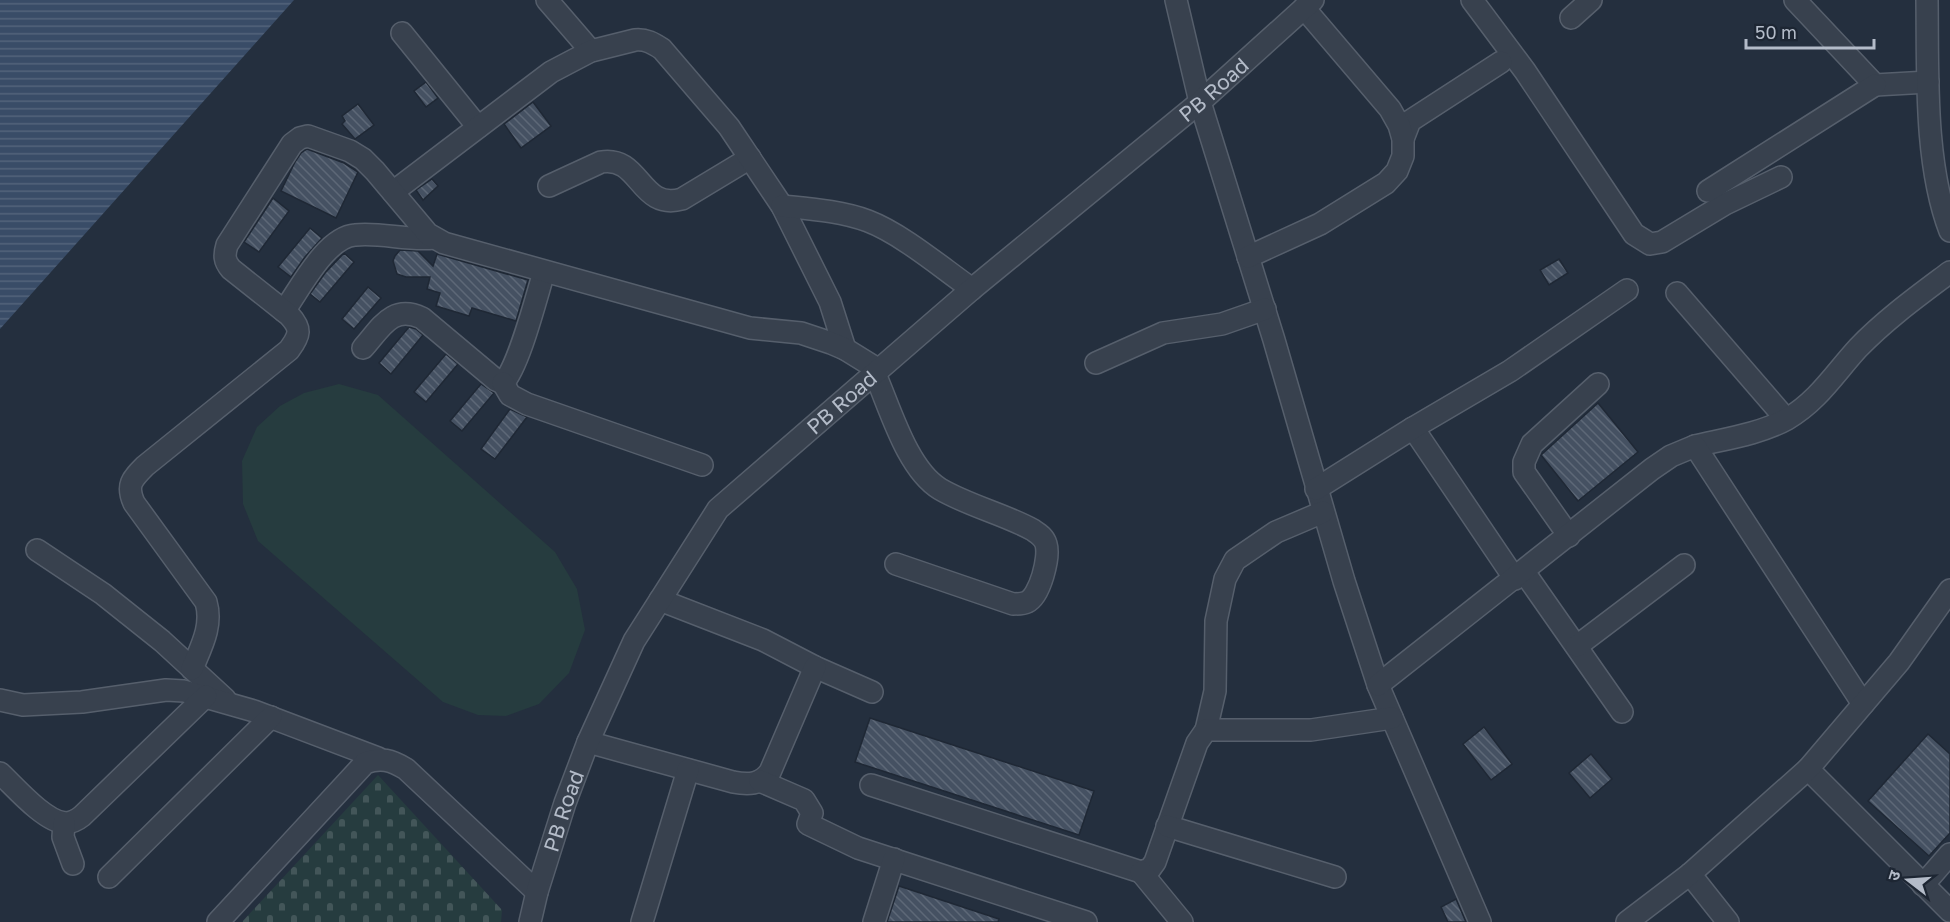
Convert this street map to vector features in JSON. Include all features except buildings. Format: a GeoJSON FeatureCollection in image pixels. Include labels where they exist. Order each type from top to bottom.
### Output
{"type":"FeatureCollection","features":[{"type":"Feature","properties":{"kind":"street"},"geometry":{"type":"LineString","coordinates":[[547,0],[591,51]]}},
{"type":"Feature","properties":{"kind":"street"},"geometry":{"type":"LineString","coordinates":[[1176,0],[1200,102],[1265,309],[1344,581],[1378,686],[1480,922]]}},
{"type":"Feature","properties":{"kind":"street"},"geometry":{"type":"LineString","coordinates":[[1472,0],[1525,71],[1634,234],[1641,240],[1650,244],[1662,242],[1725,204],[1781,177]]}},
{"type":"Feature","properties":{"kind":"street"},"geometry":{"type":"LineString","coordinates":[[1571,18],[1591,0]]}},
{"type":"Feature","properties":{"kind":"street"},"geometry":{"type":"LineString","coordinates":[[1795,0],[1875,86]]}},
{"type":"Feature","properties":{"kind":"street"},"geometry":{"type":"LineString","coordinates":[[1927,0],[1932,149],[1944,216],[1949,225]]}},
{"type":"Feature","properties":{"kind":"street"},"geometry":{"type":"LineString","coordinates":[[1248,256],[1320,224],[1386,183],[1397,171],[1403,156],[1403,139],[1399,125],[1390,109],[1308,4]]}},
{"type":"Feature","properties":{"kind":"street","name":"PB Road"},"geometry":{"type":"LineString","coordinates":[[530,922],[565,803],[588,742],[634,641],[718,509],[972,289],[1200,102],[1308,4]]}},
{"type":"Feature","properties":{"kind":"street"},"geometry":{"type":"LineString","coordinates":[[402,33],[478,127]]}},
{"type":"Feature","properties":{"kind":"street"},"geometry":{"type":"LineString","coordinates":[[393,192],[551,72],[591,51],[643,39],[662,49],[729,127],[782,206],[830,302],[845,349]]}},
{"type":"Feature","properties":{"kind":"street"},"geometry":{"type":"LineString","coordinates":[[1403,139],[1410,121],[1501,62]]}},
{"type":"Feature","properties":{"kind":"street"},"geometry":{"type":"LineString","coordinates":[[1708,191],[1875,86],[1928,82]]}},
{"type":"Feature","properties":{"kind":"street"},"geometry":{"type":"LineString","coordinates":[[192,669],[209,627],[210,613],[206,602],[129,493],[134,477],[145,466],[289,350],[296,340],[299,333],[297,323],[231,269],[226,263],[225,254],[227,245],[292,144],[308,136],[350,151],[363,159],[422,228],[444,243],[750,328],[801,333],[845,349],[877,372],[903,440],[919,471],[941,489],[1034,530],[1046,542],[1047,552],[1038,589],[1028,602],[1019,604],[1013,604],[896,564]]}},
{"type":"Feature","properties":{"kind":"street"},"geometry":{"type":"LineString","coordinates":[[549,186],[609,160],[629,170],[655,198],[673,202],[682,199],[750,158]]}},
{"type":"Feature","properties":{"kind":"street"},"geometry":{"type":"LineString","coordinates":[[782,206],[822,211],[868,221],[903,240],[972,289]]}},
{"type":"Feature","properties":{"kind":"street"},"geometry":{"type":"LineString","coordinates":[[284,311],[325,253],[343,237],[355,235],[413,240],[434,238]]}},
{"type":"Feature","properties":{"kind":"street"},"geometry":{"type":"LineString","coordinates":[[503,383],[518,354],[544,272]]}},
{"type":"Feature","properties":{"kind":"street"},"geometry":{"type":"LineString","coordinates":[[1378,686],[1671,456],[1695,446],[1758,430],[1786,419],[1820,393],[1879,327],[1950,272]]}},
{"type":"Feature","properties":{"kind":"street"},"geometry":{"type":"LineString","coordinates":[[1316,489],[1509,371],[1627,290]]}},
{"type":"Feature","properties":{"kind":"street"},"geometry":{"type":"LineString","coordinates":[[1677,293],[1786,419]]}},
{"type":"Feature","properties":{"kind":"street"},"geometry":{"type":"LineString","coordinates":[[1096,363],[1163,333],[1222,324],[1265,309]]}},
{"type":"Feature","properties":{"kind":"street"},"geometry":{"type":"LineString","coordinates":[[363,348],[393,316],[411,313],[422,318],[495,380],[503,383],[510,395],[527,405],[702,465]]}},
{"type":"Feature","properties":{"kind":"street"},"geometry":{"type":"LineString","coordinates":[[1569,536],[1524,472],[1524,462],[1532,444],[1598,384]]}},
{"type":"Feature","properties":{"kind":"street"},"geometry":{"type":"LineString","coordinates":[[1413,428],[1520,576],[1577,646],[1622,712]]}},
{"type":"Feature","properties":{"kind":"street"},"geometry":{"type":"LineString","coordinates":[[1695,446],[1863,704]]}},
{"type":"Feature","properties":{"kind":"street"},"geometry":{"type":"LineString","coordinates":[[1141,872],[1149,869],[1155,862],[1197,743],[1206,730],[1215,691],[1216,621],[1225,579],[1234,560],[1276,532],[1323,512]]}},
{"type":"Feature","properties":{"kind":"street"},"geometry":{"type":"LineString","coordinates":[[37,549],[103,594],[162,641],[230,704]]}},
{"type":"Feature","properties":{"kind":"street"},"geometry":{"type":"LineString","coordinates":[[1577,646],[1684,565]]}},
{"type":"Feature","properties":{"kind":"street"},"geometry":{"type":"LineString","coordinates":[[1627,922],[1690,874],[1808,769],[1899,662],[1950,590]]}},
{"type":"Feature","properties":{"kind":"street"},"geometry":{"type":"LineString","coordinates":[[660,600],[763,640],[872,692]]}},
{"type":"Feature","properties":{"kind":"street"},"geometry":{"type":"LineString","coordinates":[[588,742],[740,783],[760,781],[770,772],[815,666]]}},
{"type":"Feature","properties":{"kind":"street"},"geometry":{"type":"LineString","coordinates":[[0,700],[35,705],[82,702],[166,690],[184,690],[271,717],[378,758],[393,761],[406,769],[537,892]]}},
{"type":"Feature","properties":{"kind":"street"},"geometry":{"type":"LineString","coordinates":[[0,773],[53,819],[64,823],[73,822],[82,816],[206,696]]}},
{"type":"Feature","properties":{"kind":"street"},"geometry":{"type":"LineString","coordinates":[[109,877],[271,717]]}},
{"type":"Feature","properties":{"kind":"street"},"geometry":{"type":"LineString","coordinates":[[1206,730],[1311,730],[1392,718]]}},
{"type":"Feature","properties":{"kind":"street"},"geometry":{"type":"LineString","coordinates":[[218,922],[365,763],[378,758]]}},
{"type":"Feature","properties":{"kind":"street"},"geometry":{"type":"LineString","coordinates":[[1808,769],[1950,911]]}},
{"type":"Feature","properties":{"kind":"street"},"geometry":{"type":"LineString","coordinates":[[642,922],[688,770]]}},
{"type":"Feature","properties":{"kind":"street"},"geometry":{"type":"LineString","coordinates":[[760,781],[804,800],[812,813],[808,824],[858,848],[1086,922]]}},
{"type":"Feature","properties":{"kind":"street"},"geometry":{"type":"LineString","coordinates":[[871,785],[955,814],[1141,872],[1182,922]]}},
{"type":"Feature","properties":{"kind":"street"},"geometry":{"type":"LineString","coordinates":[[64,823],[63,837],[73,864]]}},
{"type":"Feature","properties":{"kind":"street"},"geometry":{"type":"LineString","coordinates":[[1167,826],[1335,877]]}},
{"type":"Feature","properties":{"kind":"street"},"geometry":{"type":"LineString","coordinates":[[1923,885],[1950,854]]}},
{"type":"Feature","properties":{"kind":"street"},"geometry":{"type":"LineString","coordinates":[[874,922],[894,859]]}},
{"type":"Feature","properties":{"kind":"street"},"geometry":{"type":"LineString","coordinates":[[1690,874],[1728,922]]}},
{"type":"Feature","properties":{"kind":"green space"},"geometry":{"type":"Polygon","coordinates":[[[339,384],[378,395],[555,552],[577,589],[585,630],[569,673],[539,704],[506,716],[478,715],[443,702],[258,541],[243,504],[242,461],[257,427],[280,406],[304,393],[339,384]]]}},
{"type":"Feature","properties":{"kind":"green space"},"geometry":{"type":"Polygon","coordinates":[[[378,775],[502,910],[501,922],[242,922],[378,775]]]}},
{"type":"Feature","properties":{"kind":"water"},"geometry":{"type":"Polygon","coordinates":[[[0,0],[294,0],[0,329],[0,0]]]}}]}
